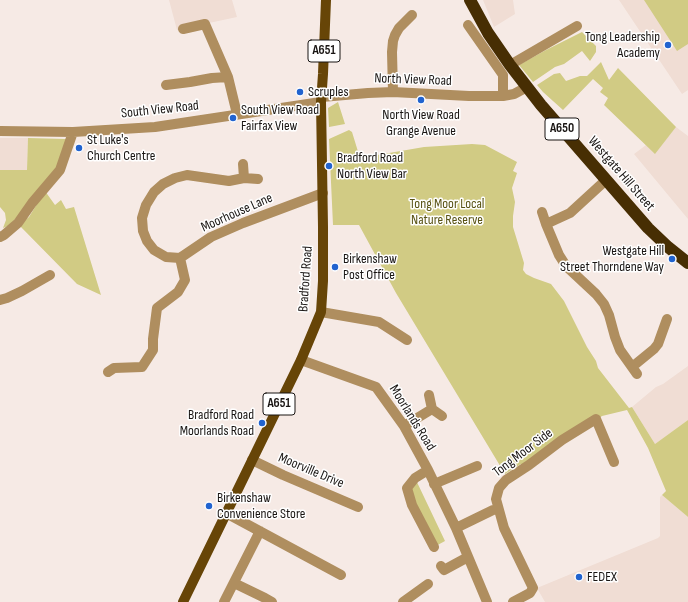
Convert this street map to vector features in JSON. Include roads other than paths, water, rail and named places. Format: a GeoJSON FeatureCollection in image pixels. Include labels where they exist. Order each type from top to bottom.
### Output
{"type":"FeatureCollection","features":[{"type":"Feature","properties":{"kind":"highway","name":"Westgate Hill Street"},"geometry":{"type":"LineString","coordinates":[[470,0],[488,33],[527,87],[648,228],[688,263]]}},
{"type":"Feature","properties":{"kind":"main road","name":"Bradford Road"},"geometry":{"type":"LineString","coordinates":[[183,602],[301,360],[321,312],[323,281],[323,193],[321,100],[326,0]]}},
{"type":"Feature","properties":{"kind":"street"},"geometry":{"type":"LineString","coordinates":[[394,92],[392,52],[394,41],[400,28],[412,15]]}},
{"type":"Feature","properties":{"kind":"street"},"geometry":{"type":"LineString","coordinates":[[183,29],[204,24],[228,77],[238,114]]}},
{"type":"Feature","properties":{"kind":"street"},"geometry":{"type":"LineString","coordinates":[[468,25],[504,75],[503,96]]}},
{"type":"Feature","properties":{"kind":"street"},"geometry":{"type":"LineString","coordinates":[[510,65],[577,26]]}},
{"type":"Feature","properties":{"kind":"street"},"geometry":{"type":"LineString","coordinates":[[166,85],[228,77]]}},
{"type":"Feature","properties":{"kind":"street","name":"North View Road"},"geometry":{"type":"LineString","coordinates":[[321,100],[368,93],[394,92],[469,96],[503,96],[514,94],[527,87]]}},
{"type":"Feature","properties":{"kind":"street","name":"South View Road"},"geometry":{"type":"LineString","coordinates":[[0,132],[73,132],[155,127],[321,100]]}},
{"type":"Feature","properties":{"kind":"street"},"geometry":{"type":"LineString","coordinates":[[0,237],[18,223],[32,203],[60,170],[73,132]]}},
{"type":"Feature","properties":{"kind":"street"},"geometry":{"type":"LineString","coordinates":[[243,164],[244,178]]}},
{"type":"Feature","properties":{"kind":"street"},"geometry":{"type":"LineString","coordinates":[[108,372],[114,368],[142,367],[153,350],[157,308],[178,292],[185,280],[180,258],[166,257],[154,250],[143,231],[142,218],[146,205],[154,192],[175,178],[187,175],[229,181],[244,178],[258,179]]}},
{"type":"Feature","properties":{"kind":"street"},"geometry":{"type":"LineString","coordinates":[[546,224],[570,212],[606,180]]}},
{"type":"Feature","properties":{"kind":"street","name":"Moorhouse Lane"},"geometry":{"type":"LineString","coordinates":[[180,258],[211,237],[243,223],[323,193]]}},
{"type":"Feature","properties":{"kind":"street"},"geometry":{"type":"LineString","coordinates":[[542,212],[562,260],[604,304],[609,315],[618,346],[634,370],[658,344],[667,318]]}},
{"type":"Feature","properties":{"kind":"street"},"geometry":{"type":"LineString","coordinates":[[3,296],[22,291],[50,275]]}},
{"type":"Feature","properties":{"kind":"street"},"geometry":{"type":"LineString","coordinates":[[321,312],[379,322],[407,340]]}},
{"type":"Feature","properties":{"kind":"street","name":"Moorlands Road"},"geometry":{"type":"LineString","coordinates":[[301,360],[376,387],[404,426],[428,470],[456,528],[486,602]]}},
{"type":"Feature","properties":{"kind":"street"},"geometry":{"type":"LineString","coordinates":[[429,395],[432,409],[442,416]]}},
{"type":"Feature","properties":{"kind":"street"},"geometry":{"type":"LineString","coordinates":[[404,426],[432,409]]}},
{"type":"Feature","properties":{"kind":"street","name":"Tong Moor Side"},"geometry":{"type":"LineString","coordinates":[[513,602],[530,593],[533,588],[504,528],[496,499],[498,488],[506,480],[562,440],[596,419],[614,462]]}},
{"type":"Feature","properties":{"kind":"street","name":"Moorville Drive"},"geometry":{"type":"LineString","coordinates":[[252,460],[276,472],[358,507]]}},
{"type":"Feature","properties":{"kind":"street"},"geometry":{"type":"LineString","coordinates":[[434,484],[477,466]]}},
{"type":"Feature","properties":{"kind":"street","name":"Moorlands Road"},"geometry":{"type":"LineString","coordinates":[[428,470],[415,478],[407,488],[412,505],[434,547]]}},
{"type":"Feature","properties":{"kind":"street"},"geometry":{"type":"LineString","coordinates":[[456,528],[493,510]]}},
{"type":"Feature","properties":{"kind":"street"},"geometry":{"type":"LineString","coordinates":[[226,513],[336,575]]}},
{"type":"Feature","properties":{"kind":"street"},"geometry":{"type":"LineString","coordinates":[[224,602],[260,531]]}},
{"type":"Feature","properties":{"kind":"street"},"geometry":{"type":"LineString","coordinates":[[441,566],[444,570],[468,557]]}},
{"type":"Feature","properties":{"kind":"street"},"geometry":{"type":"LineString","coordinates":[[234,583],[272,602]]}},
{"type":"Feature","properties":{"kind":"street"},"geometry":{"type":"LineString","coordinates":[[406,597],[428,584]]}},
{"type":"Feature","properties":{"kind":"place","name":"Tong Leadership Academy"},"geometry":{"type":"Point","coordinates":[668,45]}},
{"type":"Feature","properties":{"kind":"place","name":"Scruples"},"geometry":{"type":"Point","coordinates":[300,92]}},
{"type":"Feature","properties":{"kind":"place","name":"North View Road Grange Avenue"},"geometry":{"type":"Point","coordinates":[421,100]}},
{"type":"Feature","properties":{"kind":"place","name":"South View Road Fairfax View"},"geometry":{"type":"Point","coordinates":[233,118]}},
{"type":"Feature","properties":{"kind":"place","name":"St Luke's Church Centre"},"geometry":{"type":"Point","coordinates":[79,148]}},
{"type":"Feature","properties":{"kind":"place","name":"Bradford Road North View Bar"},"geometry":{"type":"Point","coordinates":[329,166]}},
{"type":"Feature","properties":{"kind":"place","name":"Westgate Hill Street Thorndene Way"},"geometry":{"type":"Point","coordinates":[672,259]}},
{"type":"Feature","properties":{"kind":"place","name":"Birkenshaw Post Office"},"geometry":{"type":"Point","coordinates":[335,267]}},
{"type":"Feature","properties":{"kind":"place","name":"Bradford Road Moorlands Road"},"geometry":{"type":"Point","coordinates":[262,423]}},
{"type":"Feature","properties":{"kind":"place","name":"Birkenshaw Convenience Store"},"geometry":{"type":"Point","coordinates":[209,506]}},
{"type":"Feature","properties":{"kind":"place","name":"FEDEX"},"geometry":{"type":"Point","coordinates":[579,577]}},
{"type":"Feature","properties":{"kind":"park label","name":"Tong Moor Local Nature Reserve"},"geometry":{"type":"Point","coordinates":[447,212]}}]}
